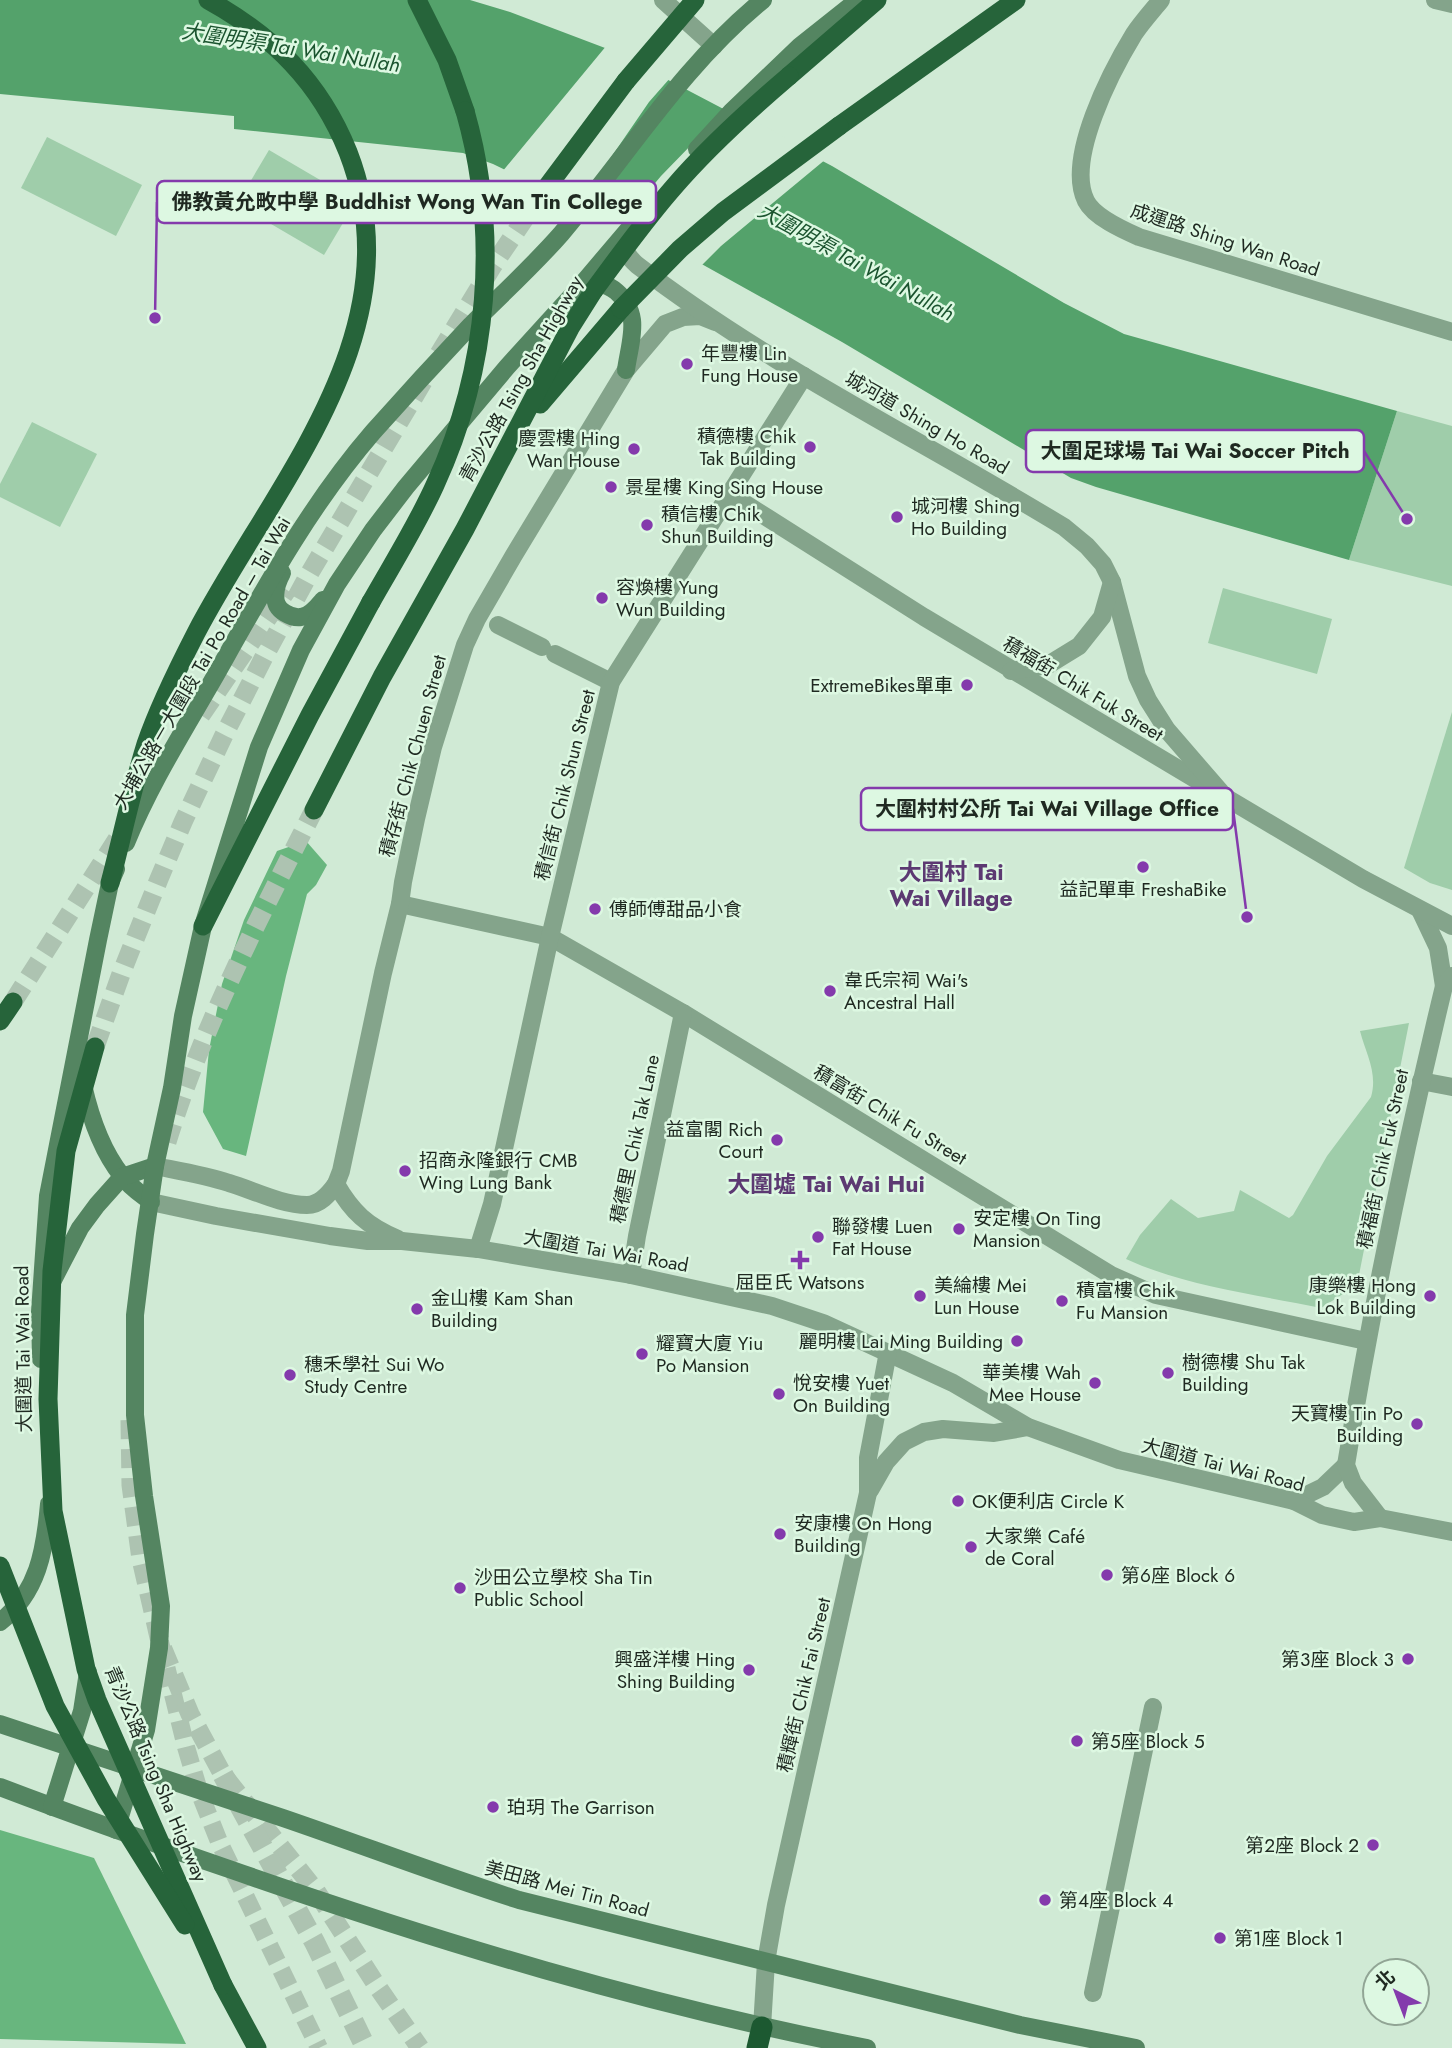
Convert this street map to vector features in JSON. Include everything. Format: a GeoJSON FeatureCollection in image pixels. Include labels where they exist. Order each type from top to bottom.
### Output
{"type":"FeatureCollection","features":[{"type":"Feature","properties":{"kind":"highway"},"geometry":{"type":"LineString","coordinates":[[110,883],[147,743],[197,632],[298,460],[340,378],[360,315],[365,281],[364,217],[359,188],[341,135],[329,111],[302,74],[266,38],[247,23],[208,0]]}},
{"type":"Feature","properties":{"kind":"highway"},"geometry":{"type":"LineString","coordinates":[[203,926],[310,715],[418,519],[451,447],[469,387],[482,312],[484,205],[472,136],[457,86],[417,0]]}},
{"type":"Feature","properties":{"kind":"highway"},"geometry":{"type":"LineString","coordinates":[[538,199],[626,81],[695,0]]}},
{"type":"Feature","properties":{"kind":"highway","name":"青沙公路 Tsing Sha Highway"},"geometry":{"type":"LineString","coordinates":[[314,810],[382,677],[519,429],[570,328],[594,290],[674,187],[725,133],[877,0]]}},
{"type":"Feature","properties":{"kind":"highway"},"geometry":{"type":"LineString","coordinates":[[519,429],[621,309],[702,229],[745,194],[1016,0]]}},
{"type":"Feature","properties":{"kind":"highway"},"geometry":{"type":"LineString","coordinates":[[0,1021],[13,1002]]}},
{"type":"Feature","properties":{"kind":"highway","name":"青沙公路 Tsing Sha Highway"},"geometry":{"type":"LineString","coordinates":[[86,1049],[66,1151],[52,1271],[48,1399],[53,1511],[86,1669],[96,1700],[223,1985],[257,2048]]}},
{"type":"Feature","properties":{"kind":"highway"},"geometry":{"type":"LineString","coordinates":[[0,1566],[55,1706],[106,1799],[223,1985]]}},
{"type":"Feature","properties":{"kind":"highway"},"geometry":{"type":"LineString","coordinates":[[757,2048],[762,2027]]}},
{"type":"Feature","properties":{"kind":"main road","name":"大埔公路－大圍段 Tai Po Road – Tai Wai"},"geometry":{"type":"LineString","coordinates":[[86,1049],[110,883],[131,831],[166,763],[276,568],[313,510],[373,432],[472,324],[528,270],[578,212],[667,97],[709,51],[763,0]]}},
{"type":"Feature","properties":{"kind":"main road"},"geometry":{"type":"LineString","coordinates":[[116,1830],[146,1730],[159,1648],[161,1606],[135,1415],[135,1315],[145,1234],[183,1016],[203,926],[259,747],[301,650],[337,584],[406,487],[506,367],[577,290],[731,112],[800,46],[858,0]]}},
{"type":"Feature","properties":{"kind":"main road"},"geometry":{"type":"LineString","coordinates":[[577,290],[594,283],[606,284],[624,301],[632,320],[626,369]]}},
{"type":"Feature","properties":{"kind":"main road"},"geometry":{"type":"LineString","coordinates":[[337,584],[320,604],[302,617],[291,617],[280,611],[275,599],[275,590],[284,569],[373,432]]}},
{"type":"Feature","properties":{"kind":"main road"},"geometry":{"type":"LineString","coordinates":[[86,1049],[86,1098],[95,1125],[122,1177],[151,1202]]}},
{"type":"Feature","properties":{"kind":"main road","name":"大圍道 Tai Wai Road"},"geometry":{"type":"LineString","coordinates":[[52,1807],[82,1711],[90,1661],[84,1612],[51,1480],[42,1406],[40,1312],[48,1195],[86,1049]]}},
{"type":"Feature","properties":{"kind":"main road"},"geometry":{"type":"LineString","coordinates":[[40,1312],[61,1263],[80,1228],[122,1177],[155,1166]]}},
{"type":"Feature","properties":{"kind":"main road"},"geometry":{"type":"LineString","coordinates":[[0,1622],[21,1602],[36,1576],[45,1543],[51,1480]]}},
{"type":"Feature","properties":{"kind":"main road","name":"美田路 Mei Tin Road"},"geometry":{"type":"LineString","coordinates":[[0,1724],[519,1900],[1020,2025],[1136,2048]]}},
{"type":"Feature","properties":{"kind":"main road"},"geometry":{"type":"LineString","coordinates":[[0,1787],[358,1914],[477,1952],[611,1990],[762,2027],[867,2048]]}},
{"type":"Feature","properties":{"kind":"street"},"geometry":{"type":"LineString","coordinates":[[663,0],[709,51]]}},
{"type":"Feature","properties":{"kind":"street","name":"成運路 Shing Wan Road"},"geometry":{"type":"LineString","coordinates":[[1161,0],[1135,32],[1092,116],[1080,171],[1086,201],[1109,223],[1139,237],[1452,332]]}},
{"type":"Feature","properties":{"kind":"street"},"geometry":{"type":"LineString","coordinates":[[1435,0],[1452,4]]}},
{"type":"Feature","properties":{"kind":"street","name":"城河道 Shing Ho Road"},"geometry":{"type":"LineString","coordinates":[[625,234],[624,246],[637,265],[721,324],[804,376],[1064,527],[1087,546],[1103,564],[1111,582],[1137,676],[1148,700],[1167,730],[1225,797]]}},
{"type":"Feature","properties":{"kind":"street","name":"積存街 Chik Chuen Street"},"geometry":{"type":"LineString","coordinates":[[336,1184],[433,747],[465,645],[514,555],[626,369],[665,324],[683,317],[700,316],[721,324]]}},
{"type":"Feature","properties":{"kind":"street","name":"積信街 Chik Shun Street"},"geometry":{"type":"LineString","coordinates":[[478,1249],[492,1205],[550,937],[611,682],[804,376]]}},
{"type":"Feature","properties":{"kind":"street","name":"積福街 Chik Fuk Street"},"geometry":{"type":"LineString","coordinates":[[730,494],[1011,671],[1420,910],[1452,926]]}},
{"type":"Feature","properties":{"kind":"street"},"geometry":{"type":"LineString","coordinates":[[1011,671],[1048,665],[1079,646],[1102,617],[1111,582]]}},
{"type":"Feature","properties":{"kind":"street"},"geometry":{"type":"LineString","coordinates":[[498,625],[611,682]]}},
{"type":"Feature","properties":{"kind":"street","name":"積富街 Chik Fu Street"},"geometry":{"type":"LineString","coordinates":[[400,904],[550,937],[683,1013],[1111,1275],[1156,1295],[1366,1341]]}},
{"type":"Feature","properties":{"kind":"street","name":"積福街 Chik Fuk Street"},"geometry":{"type":"LineString","coordinates":[[1346,1465],[1366,1341],[1421,1080],[1448,981],[1438,948],[1420,910]]}},
{"type":"Feature","properties":{"kind":"street","name":"積德里 Chik Tak Lane"},"geometry":{"type":"LineString","coordinates":[[631,1275],[683,1013]]}},
{"type":"Feature","properties":{"kind":"street"},"geometry":{"type":"LineString","coordinates":[[1421,1080],[1452,1087]]}},
{"type":"Feature","properties":{"kind":"street"},"geometry":{"type":"LineString","coordinates":[[155,1166],[205,1176],[290,1203],[309,1205],[319,1202],[336,1184],[352,1209],[364,1221],[382,1233],[402,1241]]}},
{"type":"Feature","properties":{"kind":"street","name":"大圍道 Tai Wai Road"},"geometry":{"type":"LineString","coordinates":[[151,1202],[330,1237],[478,1249],[631,1275],[772,1306],[823,1323],[888,1352],[953,1383],[1028,1427],[1119,1461],[1294,1501],[1322,1515],[1340,1520],[1354,1522],[1380,1518],[1452,1532]]}},
{"type":"Feature","properties":{"kind":"street","name":"積輝街 Chik Fai Street"},"geometry":{"type":"LineString","coordinates":[[762,2027],[766,1962],[780,1883],[868,1493],[868,1458],[888,1352]]}},
{"type":"Feature","properties":{"kind":"street"},"geometry":{"type":"LineString","coordinates":[[868,1493],[886,1462],[904,1442],[924,1432],[943,1429],[994,1433],[1028,1427]]}},
{"type":"Feature","properties":{"kind":"street"},"geometry":{"type":"LineString","coordinates":[[1294,1501],[1323,1487],[1346,1465],[1353,1483],[1380,1518]]}},
{"type":"Feature","properties":{"kind":"street"},"geometry":{"type":"LineString","coordinates":[[1093,1993],[1153,1707]]}},
{"type":"Feature","properties":{"kind":"shaded area"},"geometry":{"type":"Polygon","coordinates":[[[47,137],[142,185],[116,236],[21,188],[47,137]]]}},
{"type":"Feature","properties":{"kind":"shaded area"},"geometry":{"type":"Polygon","coordinates":[[[269,150],[356,201],[324,255],[237,204],[269,150]]]}},
{"type":"Feature","properties":{"kind":"shaded area"},"geometry":{"type":"Polygon","coordinates":[[[1397,411],[1452,426],[1452,586],[1349,560],[1397,411]]]}},
{"type":"Feature","properties":{"kind":"shaded area"},"geometry":{"type":"Polygon","coordinates":[[[32,422],[97,454],[60,527],[0,497],[0,484],[32,422]]]}},
{"type":"Feature","properties":{"kind":"shaded area"},"geometry":{"type":"Polygon","coordinates":[[[1223,588],[1332,619],[1317,674],[1208,643],[1223,588]]]}},
{"type":"Feature","properties":{"kind":"shaded area"},"geometry":{"type":"Polygon","coordinates":[[[1452,712],[1452,890],[1430,883],[1404,868],[1452,712]]]}},
{"type":"Feature","properties":{"kind":"shaded area"},"geometry":{"type":"Polygon","coordinates":[[[306,841],[327,865],[316,885],[307,894],[246,1156],[223,1149],[203,1112],[209,1050],[222,984],[244,920],[277,851],[306,841]]]}},
{"type":"Feature","properties":{"kind":"shaded area"},"geometry":{"type":"Polygon","coordinates":[[[1409,1023],[1357,1285],[1321,1308],[1197,1283],[1126,1259],[1140,1235],[1171,1199],[1198,1218],[1234,1211],[1240,1190],[1289,1218],[1293,1215],[1327,1156],[1371,1097],[1372,1072],[1360,1031],[1409,1023]]]}},
{"type":"Feature","properties":{"kind":"shaded area"},"geometry":{"type":"Polygon","coordinates":[[[0,1830],[94,1858],[186,2044],[0,2039],[0,1830]]]}},
{"type":"Feature","properties":{"kind":"water","name":"大圍明渠 Tai Wai Nullah"},"geometry":{"type":"Polygon","coordinates":[[[0,0],[470,0],[510,12],[613,51],[832,166],[1064,303],[1124,334],[1397,411],[1349,560],[1071,478],[842,342],[644,232],[463,153],[234,129],[234,116],[0,94],[0,0]]]}},
{"type":"Feature","properties":{"kind":"pier"},"geometry":{"type":"Polygon","coordinates":[[[607,45],[671,77],[649,102],[577,207],[502,172],[607,45]]]}},
{"type":"Feature","properties":{"kind":"pier"},"geometry":{"type":"Polygon","coordinates":[[[728,107],[826,159],[721,246],[700,267],[620,225],[661,176],[728,107]]]}},
{"type":"Feature","properties":{"kind":"tunnel"},"geometry":{"type":"LineString","coordinates":[[439,354],[492,267],[538,199]]}},
{"type":"Feature","properties":{"kind":"tunnel"},"geometry":{"type":"LineString","coordinates":[[95,1047],[159,879],[224,735],[308,576],[424,380]]}},
{"type":"Feature","properties":{"kind":"tunnel"},"geometry":{"type":"LineString","coordinates":[[201,715],[287,590]]}},
{"type":"Feature","properties":{"kind":"tunnel"},"geometry":{"type":"LineString","coordinates":[[167,1142],[197,1056],[215,1014],[314,810]]}},
{"type":"Feature","properties":{"kind":"tunnel"},"geometry":{"type":"LineString","coordinates":[[13,1002],[121,833]]}},
{"type":"Feature","properties":{"kind":"tunnel"},"geometry":{"type":"LineString","coordinates":[[130,1420],[131,1485],[141,1559],[160,1642],[190,1714],[223,1775],[316,1891],[420,2048]]}},
{"type":"Feature","properties":{"kind":"tunnel"},"geometry":{"type":"LineString","coordinates":[[160,1642],[200,1794],[220,1844],[319,2048]]}},
{"type":"Feature","properties":{"kind":"tunnel"},"geometry":{"type":"LineString","coordinates":[[223,1775],[315,1943],[366,2048]]}},
{"type":"Feature","properties":{"kind":"place","name":"佛教黃允畋中學 Buddhist Wong Wan Tin College"},"geometry":{"type":"Point","coordinates":[155,318]}},
{"type":"Feature","properties":{"kind":"place","name":"年豐樓 Lin Fung House"},"geometry":{"type":"Point","coordinates":[687,364]}},
{"type":"Feature","properties":{"kind":"place","name":"積德樓 Chik Tak Building"},"geometry":{"type":"Point","coordinates":[810,447]}},
{"type":"Feature","properties":{"kind":"place","name":"慶雲樓 Hing Wan House"},"geometry":{"type":"Point","coordinates":[634,449]}},
{"type":"Feature","properties":{"kind":"place","name":"景星樓 King Sing House"},"geometry":{"type":"Point","coordinates":[611,487]}},
{"type":"Feature","properties":{"kind":"place","name":"城河樓 Shing Ho Building"},"geometry":{"type":"Point","coordinates":[897,517]}},
{"type":"Feature","properties":{"kind":"place","name":"大圍足球場 Tai Wai Soccer Pitch"},"geometry":{"type":"Point","coordinates":[1407,519]}},
{"type":"Feature","properties":{"kind":"place","name":"積信樓 Chik Shun Building"},"geometry":{"type":"Point","coordinates":[647,525]}},
{"type":"Feature","properties":{"kind":"place","name":"容煥樓 Yung Wun Building"},"geometry":{"type":"Point","coordinates":[602,598]}},
{"type":"Feature","properties":{"kind":"place","name":"ExtremeBikes單車"},"geometry":{"type":"Point","coordinates":[967,685]}},
{"type":"Feature","properties":{"kind":"place","name":"益記單車 FreshaBike"},"geometry":{"type":"Point","coordinates":[1143,867]}},
{"type":"Feature","properties":{"kind":"place","name":"傅師傅甜品小食"},"geometry":{"type":"Point","coordinates":[595,909]}},
{"type":"Feature","properties":{"kind":"place","name":"大圍村村公所 Tai Wai Village Office"},"geometry":{"type":"Point","coordinates":[1247,917]}},
{"type":"Feature","properties":{"kind":"place","name":"韋氏宗祠 Wai's Ancestral Hall"},"geometry":{"type":"Point","coordinates":[830,991]}},
{"type":"Feature","properties":{"kind":"place","name":"益富閣 Rich Court"},"geometry":{"type":"Point","coordinates":[777,1140]}},
{"type":"Feature","properties":{"kind":"place","name":"招商永隆銀行 CMB Wing Lung Bank"},"geometry":{"type":"Point","coordinates":[405,1171]}},
{"type":"Feature","properties":{"kind":"place","name":"安定樓 On Ting Mansion"},"geometry":{"type":"Point","coordinates":[959,1229]}},
{"type":"Feature","properties":{"kind":"place","name":"聯發樓 Luen Fat House"},"geometry":{"type":"Point","coordinates":[818,1237]}},
{"type":"Feature","properties":{"kind":"place","name":"屈臣氏 Watsons"},"geometry":{"type":"Point","coordinates":[800,1260]}},
{"type":"Feature","properties":{"kind":"place","name":"美綸樓 Mei Lun House"},"geometry":{"type":"Point","coordinates":[920,1296]}},
{"type":"Feature","properties":{"kind":"place","name":"康樂樓 Hong Lok Building"},"geometry":{"type":"Point","coordinates":[1430,1296]}},
{"type":"Feature","properties":{"kind":"place","name":"積富樓 Chik Fu Mansion"},"geometry":{"type":"Point","coordinates":[1062,1301]}},
{"type":"Feature","properties":{"kind":"place","name":"金山樓 Kam Shan Building"},"geometry":{"type":"Point","coordinates":[417,1309]}},
{"type":"Feature","properties":{"kind":"place","name":"麗明樓 Lai Ming Building"},"geometry":{"type":"Point","coordinates":[1017,1341]}},
{"type":"Feature","properties":{"kind":"place","name":"耀寶大廈 Yiu Po Mansion"},"geometry":{"type":"Point","coordinates":[642,1354]}},
{"type":"Feature","properties":{"kind":"place","name":"樹德樓 Shu Tak Building"},"geometry":{"type":"Point","coordinates":[1168,1373]}},
{"type":"Feature","properties":{"kind":"place","name":"穗禾學社 Sui Wo Study Centre"},"geometry":{"type":"Point","coordinates":[290,1375]}},
{"type":"Feature","properties":{"kind":"place","name":"華美樓 Wah Mee House"},"geometry":{"type":"Point","coordinates":[1095,1383]}},
{"type":"Feature","properties":{"kind":"place","name":"悅安樓 Yuet On Building"},"geometry":{"type":"Point","coordinates":[779,1394]}},
{"type":"Feature","properties":{"kind":"place","name":"天寶樓 Tin Po Building"},"geometry":{"type":"Point","coordinates":[1417,1424]}},
{"type":"Feature","properties":{"kind":"place","name":"OK便利店 Circle K"},"geometry":{"type":"Point","coordinates":[958,1501]}},
{"type":"Feature","properties":{"kind":"place","name":"安康樓 On Hong Building"},"geometry":{"type":"Point","coordinates":[780,1534]}},
{"type":"Feature","properties":{"kind":"place","name":"大家樂 Café de Coral"},"geometry":{"type":"Point","coordinates":[971,1547]}},
{"type":"Feature","properties":{"kind":"place","name":"第6座 Block 6"},"geometry":{"type":"Point","coordinates":[1107,1575]}},
{"type":"Feature","properties":{"kind":"place","name":"沙田公立學校 Sha Tin Public School"},"geometry":{"type":"Point","coordinates":[460,1588]}},
{"type":"Feature","properties":{"kind":"place","name":"第3座 Block 3"},"geometry":{"type":"Point","coordinates":[1408,1659]}},
{"type":"Feature","properties":{"kind":"place","name":"興盛洋樓 Hing Shing Building"},"geometry":{"type":"Point","coordinates":[749,1670]}},
{"type":"Feature","properties":{"kind":"place","name":"第5座 Block 5"},"geometry":{"type":"Point","coordinates":[1077,1741]}},
{"type":"Feature","properties":{"kind":"place","name":"珀玥 The Garrison"},"geometry":{"type":"Point","coordinates":[493,1807]}},
{"type":"Feature","properties":{"kind":"place","name":"第2座 Block 2"},"geometry":{"type":"Point","coordinates":[1373,1845]}},
{"type":"Feature","properties":{"kind":"place","name":"第4座 Block 4"},"geometry":{"type":"Point","coordinates":[1045,1900]}},
{"type":"Feature","properties":{"kind":"place","name":"第1座 Block 1"},"geometry":{"type":"Point","coordinates":[1220,1938]}},
{"type":"Feature","properties":{"kind":"district","name":"大圍村 Tai Wai Village"},"geometry":{"type":"Point","coordinates":[951,885]}},
{"type":"Feature","properties":{"kind":"district","name":"大圍墟 Tai Wai Hui"},"geometry":{"type":"Point","coordinates":[826,1184]}}]}
